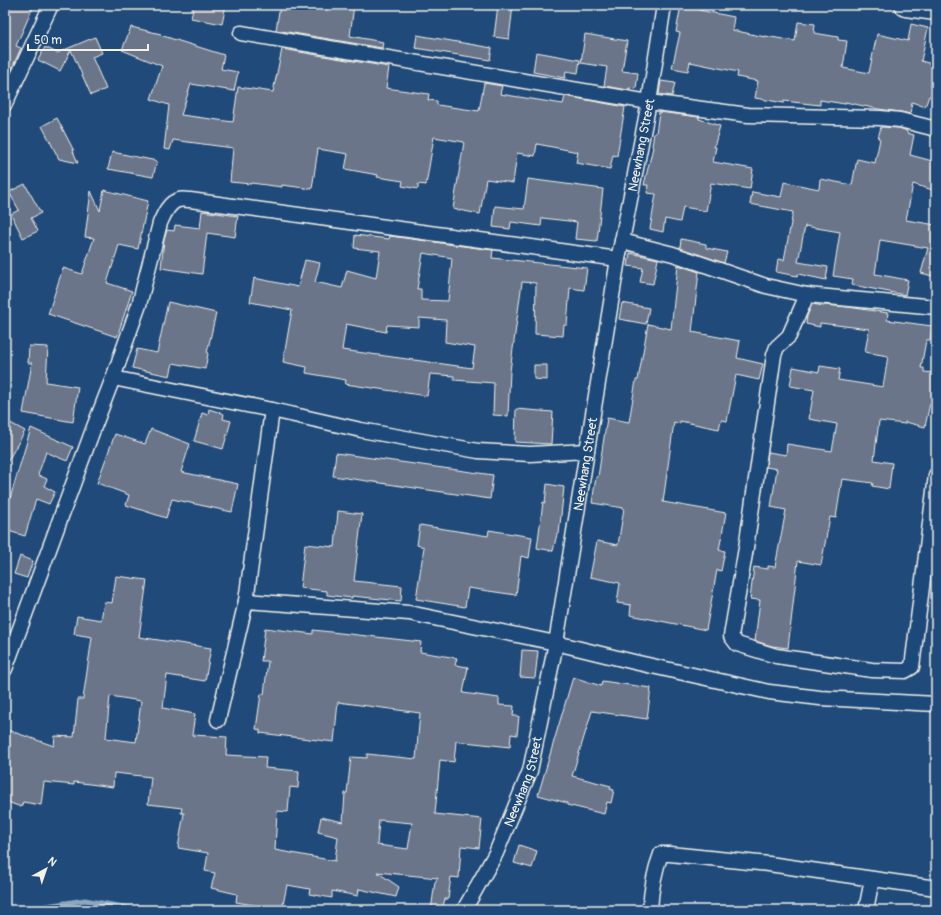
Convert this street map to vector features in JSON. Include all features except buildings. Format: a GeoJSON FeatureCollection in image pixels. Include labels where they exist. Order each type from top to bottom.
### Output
{"type":"FeatureCollection","features":[{"type":"Feature","properties":{"kind":"main road"},"geometry":{"type":"LineString","coordinates":[[906,5],[936,9]]}},
{"type":"Feature","properties":{"kind":"street"},"geometry":{"type":"LineString","coordinates":[[5,104],[10,81],[51,5]]}},
{"type":"Feature","properties":{"kind":"street","name":"Neewhang Street"},"geometry":{"type":"LineString","coordinates":[[464,910],[496,853],[530,771],[556,643],[618,259],[649,102],[664,5]]}},
{"type":"Feature","properties":{"kind":"street"},"geometry":{"type":"LineString","coordinates":[[241,33],[649,102],[748,115],[880,118],[900,120],[936,129]]}},
{"type":"Feature","properties":{"kind":"street"},"geometry":{"type":"LineString","coordinates":[[5,669],[139,305],[160,223],[165,211],[178,200],[197,201],[618,259]]}},
{"type":"Feature","properties":{"kind":"street"},"geometry":{"type":"LineString","coordinates":[[622,241],[673,254],[766,286],[807,295],[936,307]]}},
{"type":"Feature","properties":{"kind":"street"},"geometry":{"type":"LineString","coordinates":[[807,295],[790,336],[777,347],[774,355],[746,548],[731,636],[738,644],[776,656],[872,670],[905,671],[912,667],[936,475]]}},
{"type":"Feature","properties":{"kind":"street"},"geometry":{"type":"LineString","coordinates":[[113,378],[272,410],[361,430],[478,451],[530,454],[587,451]]}},
{"type":"Feature","properties":{"kind":"street"},"geometry":{"type":"LineString","coordinates":[[218,720],[246,602],[272,410]]}},
{"type":"Feature","properties":{"kind":"street"},"geometry":{"type":"LineString","coordinates":[[246,602],[409,614],[556,643],[769,692],[820,698],[936,704]]}},
{"type":"Feature","properties":{"kind":"street"},"geometry":{"type":"LineString","coordinates":[[650,910],[656,867],[661,854],[769,864],[936,888]]}},
{"type":"Feature","properties":{"kind":"street"},"geometry":{"type":"LineString","coordinates":[[866,910],[872,879]]}},
{"type":"Feature","properties":{"kind":"waterway"},"geometry":{"type":"LineString","coordinates":[[20,910],[85,900],[139,910]]}}]}
